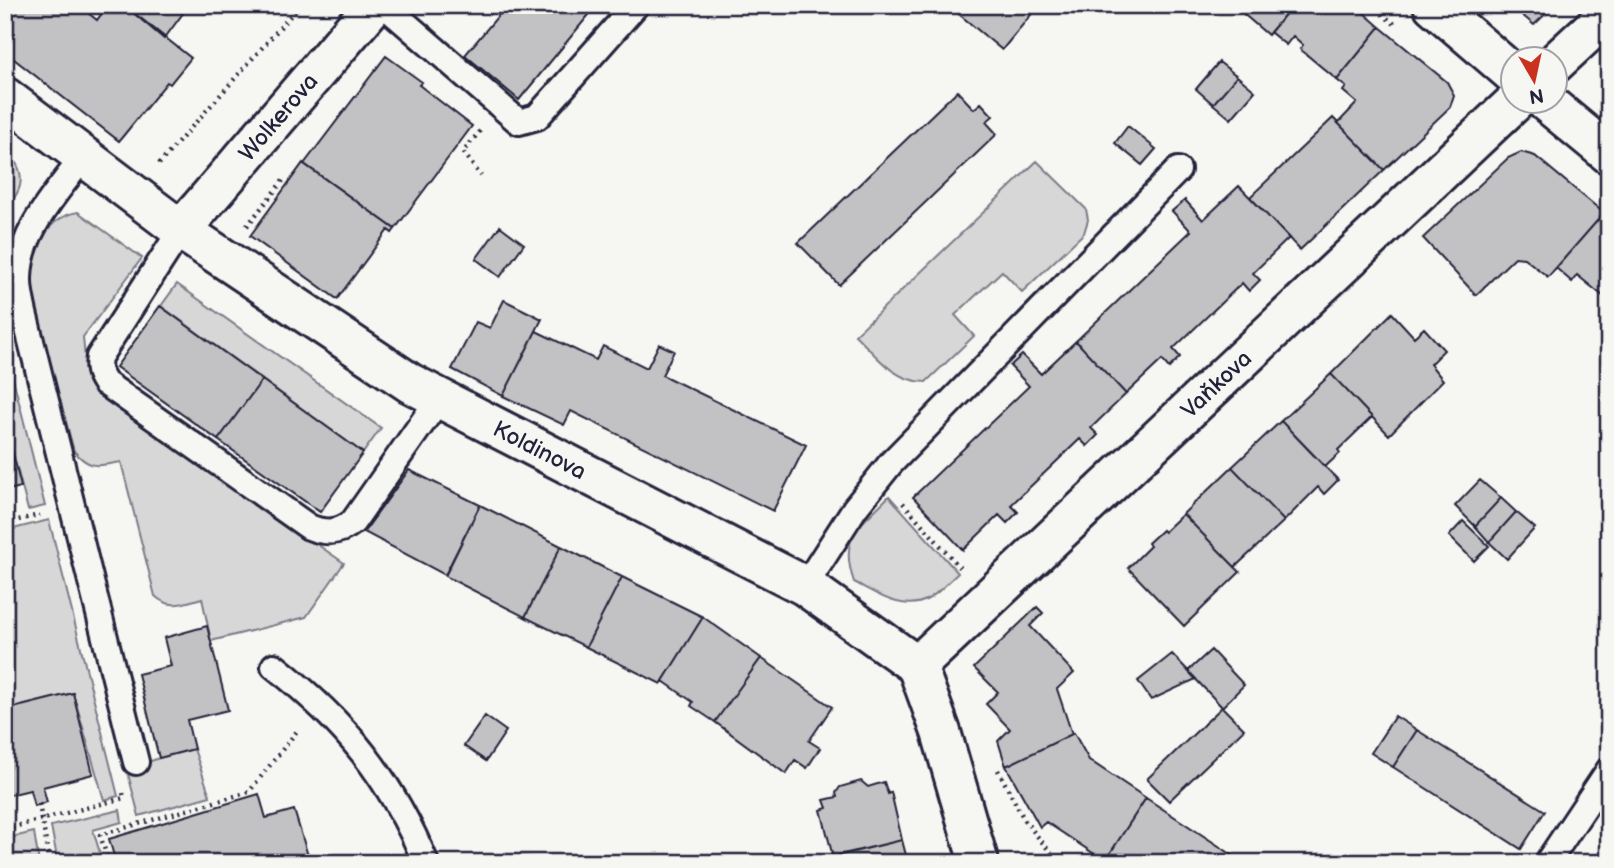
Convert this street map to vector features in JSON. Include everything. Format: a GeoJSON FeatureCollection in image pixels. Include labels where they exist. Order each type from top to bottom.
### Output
{"type":"FeatureCollection","features":[{"type":"Feature","properties":{"kind":"street","name":"Wolkerova"},"geometry":{"type":"LineString","coordinates":[[181,230],[374,5]]}},
{"type":"Feature","properties":{"kind":"street"},"geometry":{"type":"LineString","coordinates":[[1433,5],[1498,60]]}},
{"type":"Feature","properties":{"kind":"street"},"geometry":{"type":"LineString","coordinates":[[1568,52],[1609,13]]}},
{"type":"Feature","properties":{"kind":"street","name":"Koldinova"},"geometry":{"type":"LineString","coordinates":[[5,97],[181,230],[410,383],[805,586],[917,666]]}},
{"type":"Feature","properties":{"kind":"street","name":"Vaňkova"},"geometry":{"type":"LineString","coordinates":[[917,666],[1499,116]]}},
{"type":"Feature","properties":{"kind":"street"},"geometry":{"type":"LineString","coordinates":[[1563,116],[1609,154]]}},
{"type":"Feature","properties":{"kind":"street"},"geometry":{"type":"LineString","coordinates":[[917,666],[941,732],[979,863]]}},
{"type":"Feature","properties":{"kind":"lane"},"geometry":{"type":"LineString","coordinates":[[384,5],[519,122],[537,117],[636,5]]}},
{"type":"Feature","properties":{"kind":"lane"},"geometry":{"type":"LineString","coordinates":[[84,156],[29,234],[22,254],[19,282],[24,313],[136,762]]}},
{"type":"Feature","properties":{"kind":"lane"},"geometry":{"type":"LineString","coordinates":[[805,586],[855,508],[879,477],[1178,170]]}},
{"type":"Feature","properties":{"kind":"lane"},"geometry":{"type":"LineString","coordinates":[[181,230],[99,358],[97,368],[100,376],[105,383],[309,527],[321,532],[334,531],[354,522],[439,399]]}},
{"type":"Feature","properties":{"kind":"lane"},"geometry":{"type":"LineString","coordinates":[[274,666],[319,703],[368,757],[414,832],[426,863]]}},
{"type":"Feature","properties":{"kind":"lane"},"geometry":{"type":"LineString","coordinates":[[1547,863],[1609,770]]}},
{"type":"Feature","properties":{"kind":"path"},"geometry":{"type":"LineString","coordinates":[[160,162],[300,5]]}},
{"type":"Feature","properties":{"kind":"path"},"geometry":{"type":"LineString","coordinates":[[243,231],[289,173]]}},
{"type":"Feature","properties":{"kind":"path"},"geometry":{"type":"LineString","coordinates":[[879,477],[967,576]]}},
{"type":"Feature","properties":{"kind":"path"},"geometry":{"type":"LineString","coordinates":[[5,523],[42,514]]}},
{"type":"Feature","properties":{"kind":"path"},"geometry":{"type":"LineString","coordinates":[[109,863],[100,835],[249,792],[319,703]]}},
{"type":"Feature","properties":{"kind":"path"},"geometry":{"type":"LineString","coordinates":[[5,829],[124,798],[119,770],[136,762]]}},
{"type":"Feature","properties":{"kind":"path"},"geometry":{"type":"LineString","coordinates":[[996,766],[1025,821],[1059,863]]}},
{"type":"Feature","properties":{"kind":"path"},"geometry":{"type":"LineString","coordinates":[[40,804],[50,863]]}},
{"type":"Feature","properties":{"kind":"shaded area"},"geometry":{"type":"Polygon","coordinates":[[[5,151],[17,165],[21,179],[17,193],[5,207],[5,151]]]}},
{"type":"Feature","properties":{"kind":"shaded area"},"geometry":{"type":"Polygon","coordinates":[[[1037,161],[1086,209],[1088,220],[1084,233],[1022,292],[1002,271],[955,315],[974,336],[926,382],[904,378],[895,373],[855,335],[1037,161]]]}},
{"type":"Feature","properties":{"kind":"shaded area"},"geometry":{"type":"Polygon","coordinates":[[[78,212],[142,258],[83,337],[90,380],[98,392],[344,563],[306,617],[211,641],[202,598],[172,604],[155,596],[121,462],[90,464],[74,451],[34,305],[33,268],[40,243],[55,223],[78,212]]]}},
{"type":"Feature","properties":{"kind":"shaded area"},"geometry":{"type":"Polygon","coordinates":[[[177,284],[381,428],[363,453],[161,306],[177,284]]]}},
{"type":"Feature","properties":{"kind":"shaded area"},"geometry":{"type":"Polygon","coordinates":[[[5,346],[45,506],[28,510],[5,422],[5,346]]]}},
{"type":"Feature","properties":{"kind":"shaded area"},"geometry":{"type":"Polygon","coordinates":[[[889,496],[958,573],[936,594],[919,603],[899,603],[854,582],[850,566],[850,542],[861,524],[889,496]]]}},
{"type":"Feature","properties":{"kind":"shaded area"},"geometry":{"type":"Polygon","coordinates":[[[49,520],[118,796],[104,800],[73,693],[5,710],[5,531],[49,520]]]}},
{"type":"Feature","properties":{"kind":"shaded area"},"geometry":{"type":"Polygon","coordinates":[[[194,749],[210,796],[139,816],[127,770],[194,749]]]}},
{"type":"Feature","properties":{"kind":"shaded area"},"geometry":{"type":"Polygon","coordinates":[[[120,810],[122,822],[93,830],[103,863],[58,863],[51,826],[120,810]]]}},
{"type":"Feature","properties":{"kind":"shaded area"},"geometry":{"type":"Polygon","coordinates":[[[34,832],[39,863],[7,863],[5,839],[34,832]]]}},
{"type":"Feature","properties":{"kind":"building"},"geometry":{"type":"Polygon","coordinates":[[[5,5],[78,5],[97,20],[108,5],[124,5],[191,58],[170,84],[167,82],[119,141],[5,52],[5,5]]]}},
{"type":"Feature","properties":{"kind":"building"},"geometry":{"type":"Polygon","coordinates":[[[124,5],[189,5],[164,39],[124,5]]]}},
{"type":"Feature","properties":{"kind":"building"},"geometry":{"type":"Polygon","coordinates":[[[507,5],[597,5],[519,100],[465,55],[507,5]]]}},
{"type":"Feature","properties":{"kind":"building"},"geometry":{"type":"Polygon","coordinates":[[[948,5],[1039,5],[1002,50],[948,5]]]}},
{"type":"Feature","properties":{"kind":"building"},"geometry":{"type":"Polygon","coordinates":[[[1233,5],[1293,5],[1268,35],[1233,5]]]}},
{"type":"Feature","properties":{"kind":"building"},"geometry":{"type":"Polygon","coordinates":[[[1293,5],[1355,5],[1380,27],[1337,80],[1300,49],[1303,45],[1293,36],[1286,45],[1270,32],[1293,5]]]}},
{"type":"Feature","properties":{"kind":"building"},"geometry":{"type":"Polygon","coordinates":[[[1510,5],[1555,5],[1534,25],[1510,5]]]}},
{"type":"Feature","properties":{"kind":"building"},"geometry":{"type":"Polygon","coordinates":[[[1380,27],[1447,82],[1454,95],[1450,107],[1384,170],[1338,123],[1357,103],[1343,91],[1346,87],[1337,80],[1380,27]]]}},
{"type":"Feature","properties":{"kind":"building"},"geometry":{"type":"Polygon","coordinates":[[[386,56],[422,82],[419,85],[472,126],[395,229],[304,164],[386,56]]]}},
{"type":"Feature","properties":{"kind":"building"},"geometry":{"type":"Polygon","coordinates":[[[1219,62],[1237,76],[1213,104],[1196,89],[1219,62]]]}},
{"type":"Feature","properties":{"kind":"building"},"geometry":{"type":"Polygon","coordinates":[[[1237,76],[1255,91],[1231,119],[1213,104],[1237,76]]]}},
{"type":"Feature","properties":{"kind":"building"},"geometry":{"type":"Polygon","coordinates":[[[957,91],[974,109],[981,103],[993,116],[986,122],[997,134],[839,285],[798,243],[957,91]]]}},
{"type":"Feature","properties":{"kind":"building"},"geometry":{"type":"Polygon","coordinates":[[[1333,118],[1384,170],[1300,250],[1250,197],[1333,118]]]}},
{"type":"Feature","properties":{"kind":"building"},"geometry":{"type":"Polygon","coordinates":[[[1128,126],[1156,149],[1142,165],[1115,143],[1128,126]]]}},
{"type":"Feature","properties":{"kind":"building"},"geometry":{"type":"Polygon","coordinates":[[[1521,152],[1535,156],[1604,213],[1548,277],[1524,258],[1515,257],[1476,295],[1423,238],[1508,158],[1521,152]]]}},
{"type":"Feature","properties":{"kind":"building"},"geometry":{"type":"Polygon","coordinates":[[[303,163],[395,229],[392,233],[388,230],[337,299],[250,236],[303,163]]]}},
{"type":"Feature","properties":{"kind":"building"},"geometry":{"type":"Polygon","coordinates":[[[1239,186],[1289,238],[1253,273],[1260,280],[1249,291],[1242,283],[1173,349],[1180,357],[1169,368],[1162,360],[1126,394],[1076,341],[1191,231],[1172,211],[1185,200],[1203,220],[1239,186]]]}},
{"type":"Feature","properties":{"kind":"building"},"geometry":{"type":"Polygon","coordinates":[[[1604,213],[1609,217],[1609,301],[1577,275],[1572,282],[1556,268],[1604,213]]]}},
{"type":"Feature","properties":{"kind":"building"},"geometry":{"type":"Polygon","coordinates":[[[500,226],[524,244],[500,277],[476,259],[500,226]]]}},
{"type":"Feature","properties":{"kind":"building"},"geometry":{"type":"Polygon","coordinates":[[[504,300],[542,319],[503,396],[452,369],[476,322],[490,328],[504,300]]]}},
{"type":"Feature","properties":{"kind":"building"},"geometry":{"type":"Polygon","coordinates":[[[160,306],[262,380],[218,440],[116,367],[160,306]]]}},
{"type":"Feature","properties":{"kind":"building"},"geometry":{"type":"Polygon","coordinates":[[[1392,313],[1414,337],[1424,328],[1444,350],[1430,364],[1443,380],[1389,435],[1331,374],[1392,313]]]}},
{"type":"Feature","properties":{"kind":"building"},"geometry":{"type":"Polygon","coordinates":[[[536,331],[596,360],[603,346],[647,368],[659,344],[674,351],[662,375],[806,445],[773,511],[571,411],[564,425],[503,396],[536,331]]]}},
{"type":"Feature","properties":{"kind":"building"},"geometry":{"type":"Polygon","coordinates":[[[1076,341],[1126,394],[1091,428],[1098,435],[1087,446],[1080,439],[1011,505],[1018,512],[1007,523],[999,515],[963,550],[913,497],[1029,386],[1010,366],[1022,355],[1041,374],[1076,341]]]}},
{"type":"Feature","properties":{"kind":"building"},"geometry":{"type":"Polygon","coordinates":[[[1331,374],[1372,417],[1338,450],[1340,453],[1325,467],[1281,421],[1331,374]]]}},
{"type":"Feature","properties":{"kind":"building"},"geometry":{"type":"Polygon","coordinates":[[[262,380],[363,453],[320,512],[218,440],[262,380]]]}},
{"type":"Feature","properties":{"kind":"building"},"geometry":{"type":"Polygon","coordinates":[[[1281,421],[1338,480],[1324,494],[1318,487],[1284,521],[1232,467],[1281,421]]]}},
{"type":"Feature","properties":{"kind":"building"},"geometry":{"type":"Polygon","coordinates":[[[5,422],[21,487],[5,491],[5,422]]]}},
{"type":"Feature","properties":{"kind":"building"},"geometry":{"type":"Polygon","coordinates":[[[1232,467],[1284,521],[1235,567],[1183,514],[1232,467]]]}},
{"type":"Feature","properties":{"kind":"building"},"geometry":{"type":"Polygon","coordinates":[[[409,470],[480,505],[445,575],[364,532],[409,470]]]}},
{"type":"Feature","properties":{"kind":"building"},"geometry":{"type":"Polygon","coordinates":[[[1480,480],[1501,498],[1475,526],[1455,506],[1480,480]]]}},
{"type":"Feature","properties":{"kind":"building"},"geometry":{"type":"Polygon","coordinates":[[[1501,498],[1516,512],[1489,542],[1475,526],[1501,498]]]}},
{"type":"Feature","properties":{"kind":"building"},"geometry":{"type":"Polygon","coordinates":[[[480,505],[561,546],[525,617],[445,576],[480,505]]]}},
{"type":"Feature","properties":{"kind":"building"},"geometry":{"type":"Polygon","coordinates":[[[1516,512],[1535,528],[1507,559],[1489,542],[1516,512]]]}},
{"type":"Feature","properties":{"kind":"building"},"geometry":{"type":"Polygon","coordinates":[[[1183,514],[1240,572],[1184,626],[1128,568],[1150,546],[1148,543],[1183,514]]]}},
{"type":"Feature","properties":{"kind":"building"},"geometry":{"type":"Polygon","coordinates":[[[1463,521],[1489,546],[1474,561],[1449,536],[1463,521]]]}},
{"type":"Feature","properties":{"kind":"building"},"geometry":{"type":"Polygon","coordinates":[[[561,546],[622,577],[586,647],[525,617],[561,546]]]}},
{"type":"Feature","properties":{"kind":"building"},"geometry":{"type":"Polygon","coordinates":[[[622,577],[703,617],[661,684],[586,647],[622,577]]]}},
{"type":"Feature","properties":{"kind":"building"},"geometry":{"type":"Polygon","coordinates":[[[1037,607],[1043,613],[1030,626],[1074,673],[1057,689],[1072,734],[1006,766],[998,741],[1010,729],[986,704],[998,692],[974,668],[1037,607]]]}},
{"type":"Feature","properties":{"kind":"building"},"geometry":{"type":"Polygon","coordinates":[[[703,617],[761,658],[715,722],[691,706],[693,702],[663,681],[703,617]]]}},
{"type":"Feature","properties":{"kind":"building"},"geometry":{"type":"Polygon","coordinates":[[[207,626],[228,710],[187,720],[194,749],[159,758],[138,674],[171,666],[164,638],[207,626]]]}},
{"type":"Feature","properties":{"kind":"building"},"geometry":{"type":"Polygon","coordinates":[[[1211,650],[1244,685],[1222,707],[1188,671],[1211,650]]]}},
{"type":"Feature","properties":{"kind":"building"},"geometry":{"type":"Polygon","coordinates":[[[1172,654],[1196,679],[1151,700],[1138,681],[1172,654]]]}},
{"type":"Feature","properties":{"kind":"building"},"geometry":{"type":"Polygon","coordinates":[[[761,658],[832,707],[809,741],[820,748],[807,768],[795,760],[786,774],[715,722],[761,658]]]}},
{"type":"Feature","properties":{"kind":"building"},"geometry":{"type":"Polygon","coordinates":[[[73,693],[93,774],[43,787],[47,802],[34,806],[30,790],[5,796],[5,710],[73,693]]]}},
{"type":"Feature","properties":{"kind":"building"},"geometry":{"type":"Polygon","coordinates":[[[1222,707],[1244,729],[1169,801],[1147,779],[1222,707]]]}},
{"type":"Feature","properties":{"kind":"building"},"geometry":{"type":"Polygon","coordinates":[[[485,716],[506,731],[486,761],[464,746],[485,716]]]}},
{"type":"Feature","properties":{"kind":"building"},"geometry":{"type":"Polygon","coordinates":[[[1395,716],[1417,730],[1393,767],[1371,753],[1395,716]]]}},
{"type":"Feature","properties":{"kind":"building"},"geometry":{"type":"Polygon","coordinates":[[[1417,730],[1545,811],[1521,849],[1393,767],[1417,730]]]}},
{"type":"Feature","properties":{"kind":"building"},"geometry":{"type":"Polygon","coordinates":[[[1074,733],[1089,760],[1146,798],[1105,861],[1046,822],[1040,827],[1006,766],[1074,733]]]}},
{"type":"Feature","properties":{"kind":"building"},"geometry":{"type":"Polygon","coordinates":[[[861,781],[868,787],[884,782],[888,794],[891,792],[902,840],[833,857],[821,810],[827,808],[824,800],[837,797],[836,793],[840,787],[861,781]]]}},
{"type":"Feature","properties":{"kind":"building"},"geometry":{"type":"Polygon","coordinates":[[[259,794],[266,818],[294,810],[309,859],[315,857],[317,863],[116,863],[109,839],[259,794]]]}},
{"type":"Feature","properties":{"kind":"building"},"geometry":{"type":"Polygon","coordinates":[[[1146,798],[1234,856],[1229,863],[1105,861],[1146,798]]]}},
{"type":"Feature","properties":{"kind":"building"},"geometry":{"type":"Polygon","coordinates":[[[902,840],[908,863],[833,863],[831,857],[902,840]]]}},
{"type":"Feature","properties":{"kind":"building"},"geometry":{"type":"Polygon","coordinates":[[[1609,845],[1609,863],[1597,863],[1609,845]]]}},
{"type":"Feature","properties":{"kind":"building"},"geometry":{"type":"Polygon","coordinates":[[[1234,856],[1244,863],[1229,863],[1234,856]]]}},
{"type":"Feature","properties":{"kind":"building"},"geometry":{"type":"Polygon","coordinates":[[[518,857],[578,863],[526,863],[517,860],[518,857]]]}}]}
